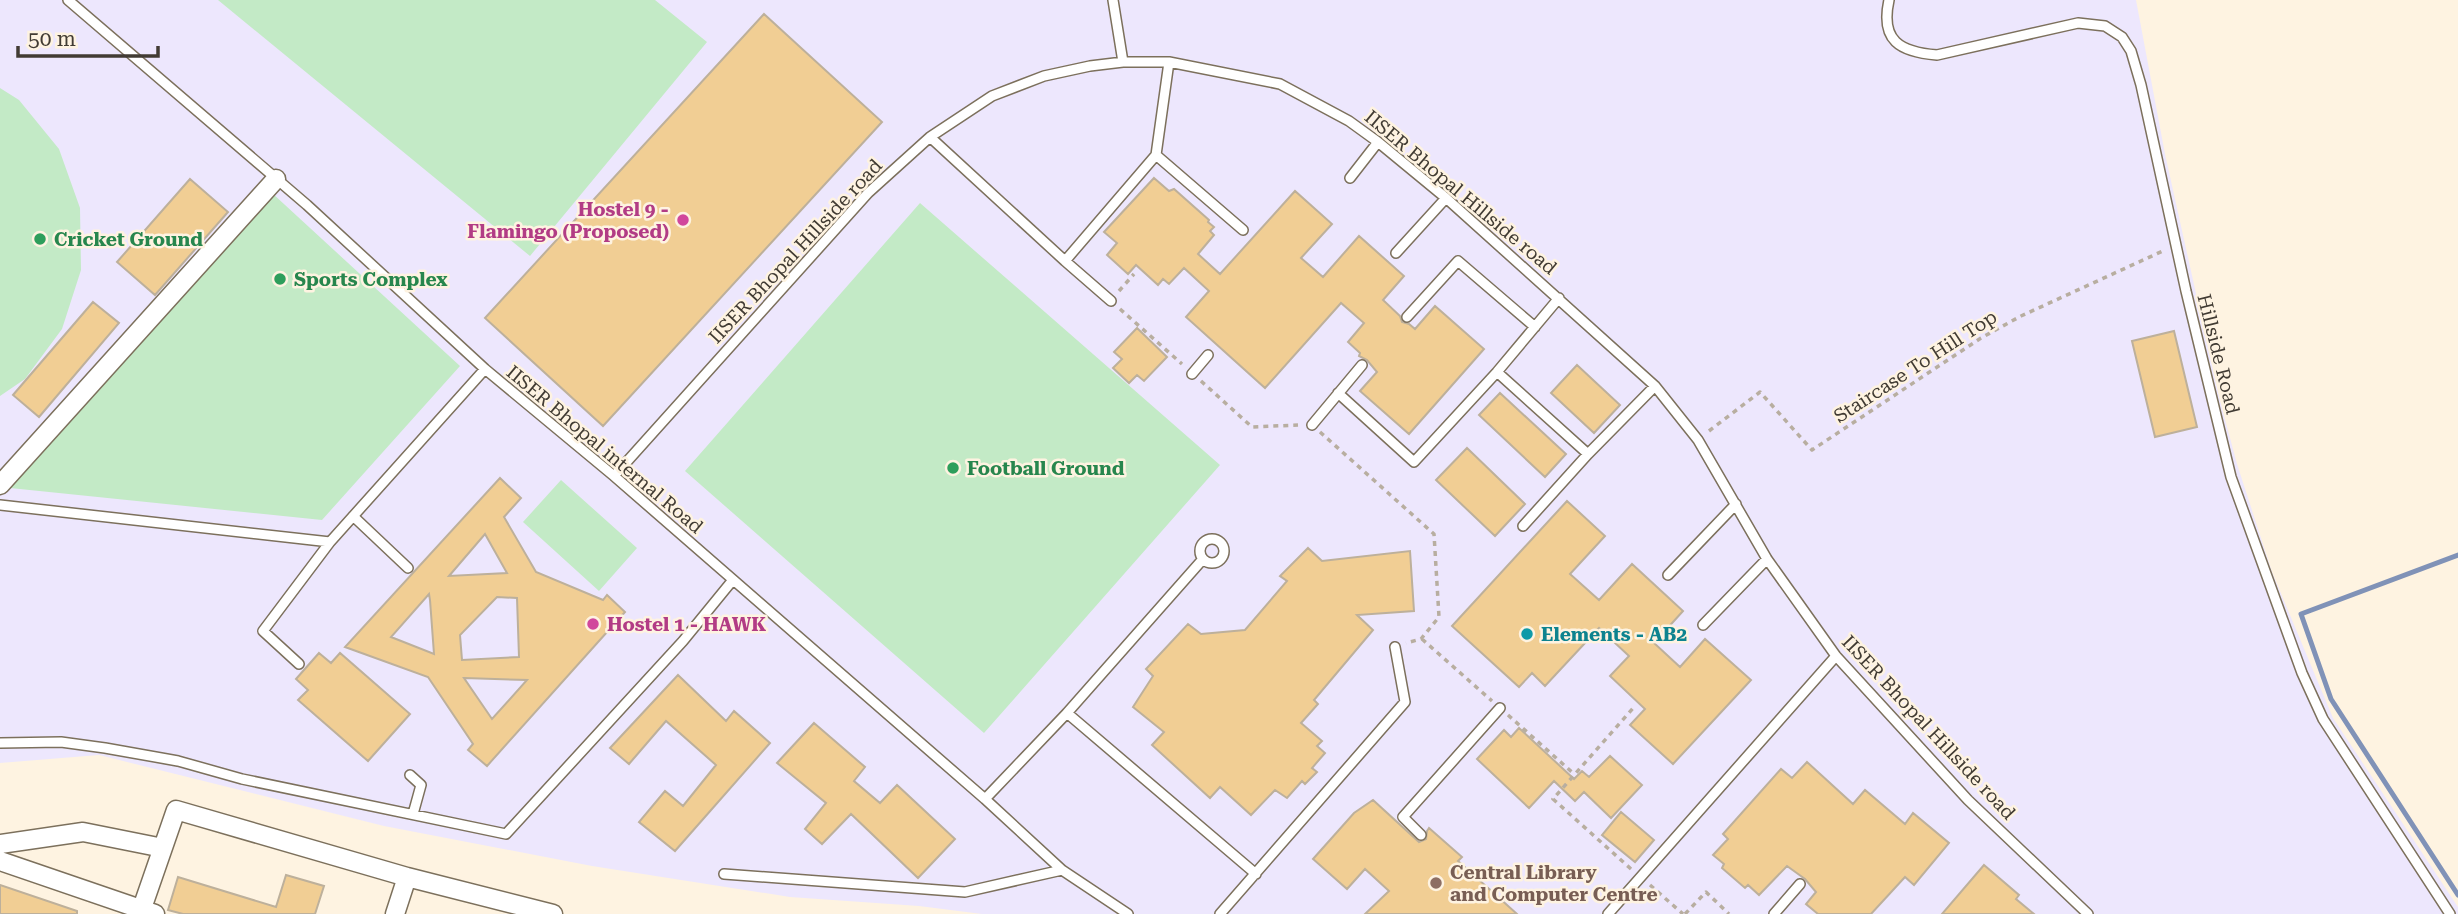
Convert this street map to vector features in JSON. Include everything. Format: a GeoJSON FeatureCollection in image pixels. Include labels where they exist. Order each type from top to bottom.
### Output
{"type":"FeatureCollection","features":[{"type":"Feature","properties":{"kind":"street"},"geometry":{"type":"LineString","coordinates":[[0,485],[276,179]]}},
{"type":"Feature","properties":{"kind":"street"},"geometry":{"type":"LineString","coordinates":[[0,861],[145,912],[176,810],[407,877],[553,914]]}},
{"type":"Feature","properties":{"kind":"street"},"geometry":{"type":"LineString","coordinates":[[0,844],[83,832],[163,848]]}},
{"type":"Feature","properties":{"kind":"street"},"geometry":{"type":"LineString","coordinates":[[395,914],[407,877]]}},
{"type":"Feature","properties":{"kind":"lane","name":"IISER Bhopal internal Road"},"geometry":{"type":"LineString","coordinates":[[68,0],[276,179],[485,369],[614,476],[732,582],[985,799],[1062,870],[1128,914]]}},
{"type":"Feature","properties":{"kind":"lane"},"geometry":{"type":"LineString","coordinates":[[1112,0],[1124,62]]}},
{"type":"Feature","properties":{"kind":"lane","name":"Hillside Road"},"geometry":{"type":"LineString","coordinates":[[1889,0],[1885,16],[1889,33],[1903,49],[1919,54],[1937,55],[2078,23],[2105,26],[2122,37],[2131,51],[2231,477],[2302,673],[2323,719],[2450,914]]}},
{"type":"Feature","properties":{"kind":"lane","name":"IISER Bhopal Hillside road"},"geometry":{"type":"LineString","coordinates":[[614,476],[868,193],[930,137],[992,96],[1044,76],[1124,62],[1169,62],[1280,84],[1338,115],[1378,142],[1446,198],[1655,386],[1698,440],[1767,559],[1836,656],[1968,800],[2088,914]]}},
{"type":"Feature","properties":{"kind":"lane"},"geometry":{"type":"LineString","coordinates":[[1065,261],[1156,155],[1169,62]]}},
{"type":"Feature","properties":{"kind":"lane"},"geometry":{"type":"LineString","coordinates":[[930,137],[1111,301]]}},
{"type":"Feature","properties":{"kind":"lane"},"geometry":{"type":"LineString","coordinates":[[1350,178],[1378,142]]}},
{"type":"Feature","properties":{"kind":"lane"},"geometry":{"type":"LineString","coordinates":[[1156,155],[1243,230]]}},
{"type":"Feature","properties":{"kind":"lane"},"geometry":{"type":"LineString","coordinates":[[1396,253],[1446,198]]}},
{"type":"Feature","properties":{"kind":"lane"},"geometry":{"type":"LineString","coordinates":[[1408,317],[1458,261],[1535,327]]}},
{"type":"Feature","properties":{"kind":"lane"},"geometry":{"type":"LineString","coordinates":[[1338,393],[1414,462],[1497,372],[1559,298]]}},
{"type":"Feature","properties":{"kind":"lane"},"geometry":{"type":"LineString","coordinates":[[1192,374],[1208,355]]}},
{"type":"Feature","properties":{"kind":"lane"},"geometry":{"type":"LineString","coordinates":[[1312,425],[1362,365]]}},
{"type":"Feature","properties":{"kind":"lane"},"geometry":{"type":"LineString","coordinates":[[299,664],[263,631],[330,542],[485,369]]}},
{"type":"Feature","properties":{"kind":"lane"},"geometry":{"type":"LineString","coordinates":[[1497,372],[1588,454]]}},
{"type":"Feature","properties":{"kind":"lane"},"geometry":{"type":"LineString","coordinates":[[1523,526],[1655,386]]}},
{"type":"Feature","properties":{"kind":"lane"},"geometry":{"type":"LineString","coordinates":[[1668,575],[1736,504]]}},
{"type":"Feature","properties":{"kind":"lane"},"geometry":{"type":"LineString","coordinates":[[0,505],[330,542]]}},
{"type":"Feature","properties":{"kind":"lane"},"geometry":{"type":"LineString","coordinates":[[353,516],[408,568]]}},
{"type":"Feature","properties":{"kind":"lane"},"geometry":{"type":"LineString","coordinates":[[985,799],[1067,713],[1203,559]]}},
{"type":"Feature","properties":{"kind":"lane"},"geometry":{"type":"LineString","coordinates":[[1703,625],[1767,559]]}},
{"type":"Feature","properties":{"kind":"lane"},"geometry":{"type":"LineString","coordinates":[[0,743],[61,742],[178,761],[242,779],[506,834],[683,641],[732,582]]}},
{"type":"Feature","properties":{"kind":"lane"},"geometry":{"type":"LineString","coordinates":[[1220,914],[1405,702],[1395,647]]}},
{"type":"Feature","properties":{"kind":"lane"},"geometry":{"type":"LineString","coordinates":[[1608,914],[1836,656]]}},
{"type":"Feature","properties":{"kind":"lane"},"geometry":{"type":"LineString","coordinates":[[1421,835],[1403,817],[1500,708]]}},
{"type":"Feature","properties":{"kind":"lane"},"geometry":{"type":"LineString","coordinates":[[1067,713],[1256,874]]}},
{"type":"Feature","properties":{"kind":"lane"},"geometry":{"type":"LineString","coordinates":[[410,775],[421,785],[413,814]]}},
{"type":"Feature","properties":{"kind":"lane"},"geometry":{"type":"LineString","coordinates":[[724,874],[965,892],[1062,870]]}},
{"type":"Feature","properties":{"kind":"lane"},"geometry":{"type":"LineString","coordinates":[[1774,914],[1800,884]]}},
{"type":"Feature","properties":{"kind":"path","name":"Staircase To Hill Top"},"geometry":{"type":"LineString","coordinates":[[1698,440],[1760,392],[1812,450],[1981,338],[2021,316],[2177,244]]}},
{"type":"Feature","properties":{"kind":"path"},"geometry":{"type":"LineString","coordinates":[[1134,274],[1111,301],[1252,427],[1312,425],[1434,534],[1439,617],[1421,639]]}},
{"type":"Feature","properties":{"kind":"path"},"geometry":{"type":"LineString","coordinates":[[1634,707],[1552,799],[1684,914],[1706,892],[1729,914]]}},
{"type":"Feature","properties":{"kind":"shaded area"},"geometry":{"type":"Polygon","coordinates":[[[0,0],[2136,0],[2165,154],[2219,397],[2237,464],[2272,572],[2333,718],[2458,907],[2458,914],[982,914],[919,906],[790,897],[592,866],[384,826],[99,755],[0,763],[0,0]]]}},
{"type":"Feature","properties":{"kind":"green space"},"geometry":{"type":"Polygon","coordinates":[[[218,0],[655,0],[707,42],[530,256],[218,0]]]}},
{"type":"Feature","properties":{"kind":"green space","name":"Cricket Ground"},"geometry":{"type":"Polygon","coordinates":[[[0,88],[19,100],[59,149],[80,208],[81,270],[62,329],[25,379],[0,396],[0,88]]]}},
{"type":"Feature","properties":{"kind":"green space","name":"Sports Complex"},"geometry":{"type":"Polygon","coordinates":[[[272,193],[460,366],[322,520],[10,488],[272,193]]]}},
{"type":"Feature","properties":{"kind":"green space","name":"Football Ground"},"geometry":{"type":"Polygon","coordinates":[[[920,203],[1220,465],[984,733],[685,471],[920,203]]]}},
{"type":"Feature","properties":{"kind":"green space"},"geometry":{"type":"Polygon","coordinates":[[[561,480],[637,548],[599,591],[523,522],[561,480]]]}},
{"type":"Feature","properties":{"kind":"building","name":"Hostel 9 - Flamingo (Proposed)"},"geometry":{"type":"Polygon","coordinates":[[[764,14],[882,122],[603,426],[485,318],[764,14]]]}},
{"type":"Feature","properties":{"kind":"building"},"geometry":{"type":"Polygon","coordinates":[[[1154,178],[1169,191],[1174,189],[1214,227],[1210,231],[1214,235],[1198,254],[1220,274],[1295,191],[1332,224],[1301,258],[1323,277],[1359,236],[1404,276],[1383,300],[1400,316],[1402,322],[1415,329],[1435,306],[1484,349],[1409,434],[1360,391],[1377,372],[1348,342],[1364,323],[1341,303],[1265,388],[1186,317],[1209,291],[1184,268],[1169,284],[1163,279],[1158,285],[1136,265],[1128,274],[1107,255],[1117,243],[1104,232],[1154,178]]]}},
{"type":"Feature","properties":{"kind":"building"},"geometry":{"type":"Polygon","coordinates":[[[190,179],[228,212],[155,295],[117,262],[190,179]]]}},
{"type":"Feature","properties":{"kind":"building"},"geometry":{"type":"Polygon","coordinates":[[[93,302],[119,323],[39,417],[13,395],[93,302]]]}},
{"type":"Feature","properties":{"kind":"building"},"geometry":{"type":"Polygon","coordinates":[[[1137,328],[1167,357],[1144,381],[1137,375],[1129,383],[1113,368],[1122,359],[1114,352],[1137,328]]]}},
{"type":"Feature","properties":{"kind":"building"},"geometry":{"type":"Polygon","coordinates":[[[2174,331],[2197,427],[2155,437],[2132,341],[2174,331]]]}},
{"type":"Feature","properties":{"kind":"building"},"geometry":{"type":"Polygon","coordinates":[[[1577,365],[1620,405],[1594,433],[1551,393],[1577,365]]]}},
{"type":"Feature","properties":{"kind":"building"},"geometry":{"type":"Polygon","coordinates":[[[1500,393],[1566,454],[1545,477],[1479,415],[1500,393]]]}},
{"type":"Feature","properties":{"kind":"building"},"geometry":{"type":"Polygon","coordinates":[[[1467,448],[1525,504],[1495,536],[1436,480],[1467,448]]]}},
{"type":"Feature","properties":{"kind":"building","name":"Hostel 1 - HAWK"},"geometry":{"type":"Polygon","coordinates":[[[500,478],[521,498],[504,517],[536,572],[603,600],[607,595],[625,612],[487,766],[468,750],[473,744],[428,677],[345,647],[500,478]],[[485,534],[449,576],[507,573],[485,534]],[[429,594],[391,637],[434,654],[429,594]],[[497,597],[460,635],[462,660],[519,657],[517,598],[497,597]],[[464,678],[492,719],[527,680],[464,678]]]}},
{"type":"Feature","properties":{"kind":"building","name":"Elements - AB2"},"geometry":{"type":"Polygon","coordinates":[[[1567,501],[1605,536],[1570,574],[1599,600],[1632,564],[1683,611],[1654,643],[1680,667],[1705,639],[1751,680],[1673,764],[1630,725],[1645,709],[1610,676],[1629,656],[1599,628],[1545,686],[1532,673],[1519,687],[1452,626],[1567,501]]]}},
{"type":"Feature","properties":{"kind":"building"},"geometry":{"type":"Polygon","coordinates":[[[1308,548],[1322,561],[1410,551],[1414,611],[1357,615],[1373,630],[1314,700],[1318,704],[1301,723],[1322,741],[1317,746],[1325,753],[1312,768],[1317,772],[1305,784],[1302,781],[1287,798],[1275,790],[1251,815],[1220,787],[1210,798],[1152,745],[1164,732],[1133,707],[1153,676],[1146,669],[1188,624],[1201,634],[1245,630],[1287,581],[1280,576],[1308,548]]]}},
{"type":"Feature","properties":{"kind":"building"},"geometry":{"type":"Polygon","coordinates":[[[319,653],[331,663],[340,653],[410,714],[368,761],[298,700],[308,690],[296,679],[319,653]]]}},
{"type":"Feature","properties":{"kind":"building"},"geometry":{"type":"Polygon","coordinates":[[[678,675],[726,721],[734,711],[770,743],[675,851],[639,822],[665,791],[683,806],[716,765],[666,721],[629,764],[610,748],[678,675]]]}},
{"type":"Feature","properties":{"kind":"building"},"geometry":{"type":"Polygon","coordinates":[[[814,723],[865,767],[854,781],[880,803],[897,785],[955,839],[918,878],[851,814],[822,844],[805,829],[826,803],[777,763],[814,723]]]}},
{"type":"Feature","properties":{"kind":"building"},"geometry":{"type":"Polygon","coordinates":[[[1519,728],[1574,779],[1582,771],[1589,777],[1610,756],[1642,785],[1611,818],[1584,792],[1575,801],[1554,781],[1529,808],[1477,759],[1504,730],[1511,737],[1519,728]]]}},
{"type":"Feature","properties":{"kind":"building"},"geometry":{"type":"Polygon","coordinates":[[[1807,762],[1853,804],[1865,790],[1905,824],[1913,813],[1949,843],[1914,885],[1905,877],[1871,914],[1818,914],[1806,904],[1816,892],[1805,879],[1787,866],[1759,895],[1748,885],[1745,888],[1722,868],[1724,864],[1713,855],[1728,839],[1723,834],[1781,769],[1792,778],[1807,762]]]}},
{"type":"Feature","properties":{"kind":"building"},"geometry":{"type":"Polygon","coordinates":[[[1373,800],[1419,842],[1426,839],[1429,828],[1462,857],[1458,861],[1517,914],[1365,914],[1389,891],[1365,869],[1347,889],[1313,859],[1354,813],[1373,800]]]}},
{"type":"Feature","properties":{"kind":"building"},"geometry":{"type":"Polygon","coordinates":[[[1621,812],[1654,840],[1635,862],[1602,835],[1621,812]]]}},
{"type":"Feature","properties":{"kind":"building"},"geometry":{"type":"Polygon","coordinates":[[[1984,865],[2019,895],[2016,899],[2034,914],[1942,914],[1984,865]]]}},
{"type":"Feature","properties":{"kind":"building"},"geometry":{"type":"Polygon","coordinates":[[[286,875],[324,886],[315,914],[183,914],[168,910],[178,877],[276,907],[286,875]]]}},
{"type":"Feature","properties":{"kind":"building"},"geometry":{"type":"Polygon","coordinates":[[[0,885],[77,911],[77,914],[0,914],[0,885]]]}},
{"type":"Feature","properties":{"kind":"waterway"},"geometry":{"type":"LineString","coordinates":[[2458,555],[2301,614],[2331,699],[2458,895]]}},
{"type":"Feature","properties":{"kind":"place","name":"Hostel 9 - Flamingo (Proposed)"},"geometry":{"type":"Point","coordinates":[683,220]}},
{"type":"Feature","properties":{"kind":"place","name":"Cricket Ground"},"geometry":{"type":"Point","coordinates":[40,239]}},
{"type":"Feature","properties":{"kind":"place","name":"Sports Complex"},"geometry":{"type":"Point","coordinates":[280,279]}},
{"type":"Feature","properties":{"kind":"place","name":"Football Ground"},"geometry":{"type":"Point","coordinates":[953,468]}},
{"type":"Feature","properties":{"kind":"place","name":"Hostel 1 - HAWK"},"geometry":{"type":"Point","coordinates":[593,624]}},
{"type":"Feature","properties":{"kind":"place","name":"Elements - AB2"},"geometry":{"type":"Point","coordinates":[1527,634]}},
{"type":"Feature","properties":{"kind":"place","name":"Central Library and Computer Centre"},"geometry":{"type":"Point","coordinates":[1436,883]}}]}
